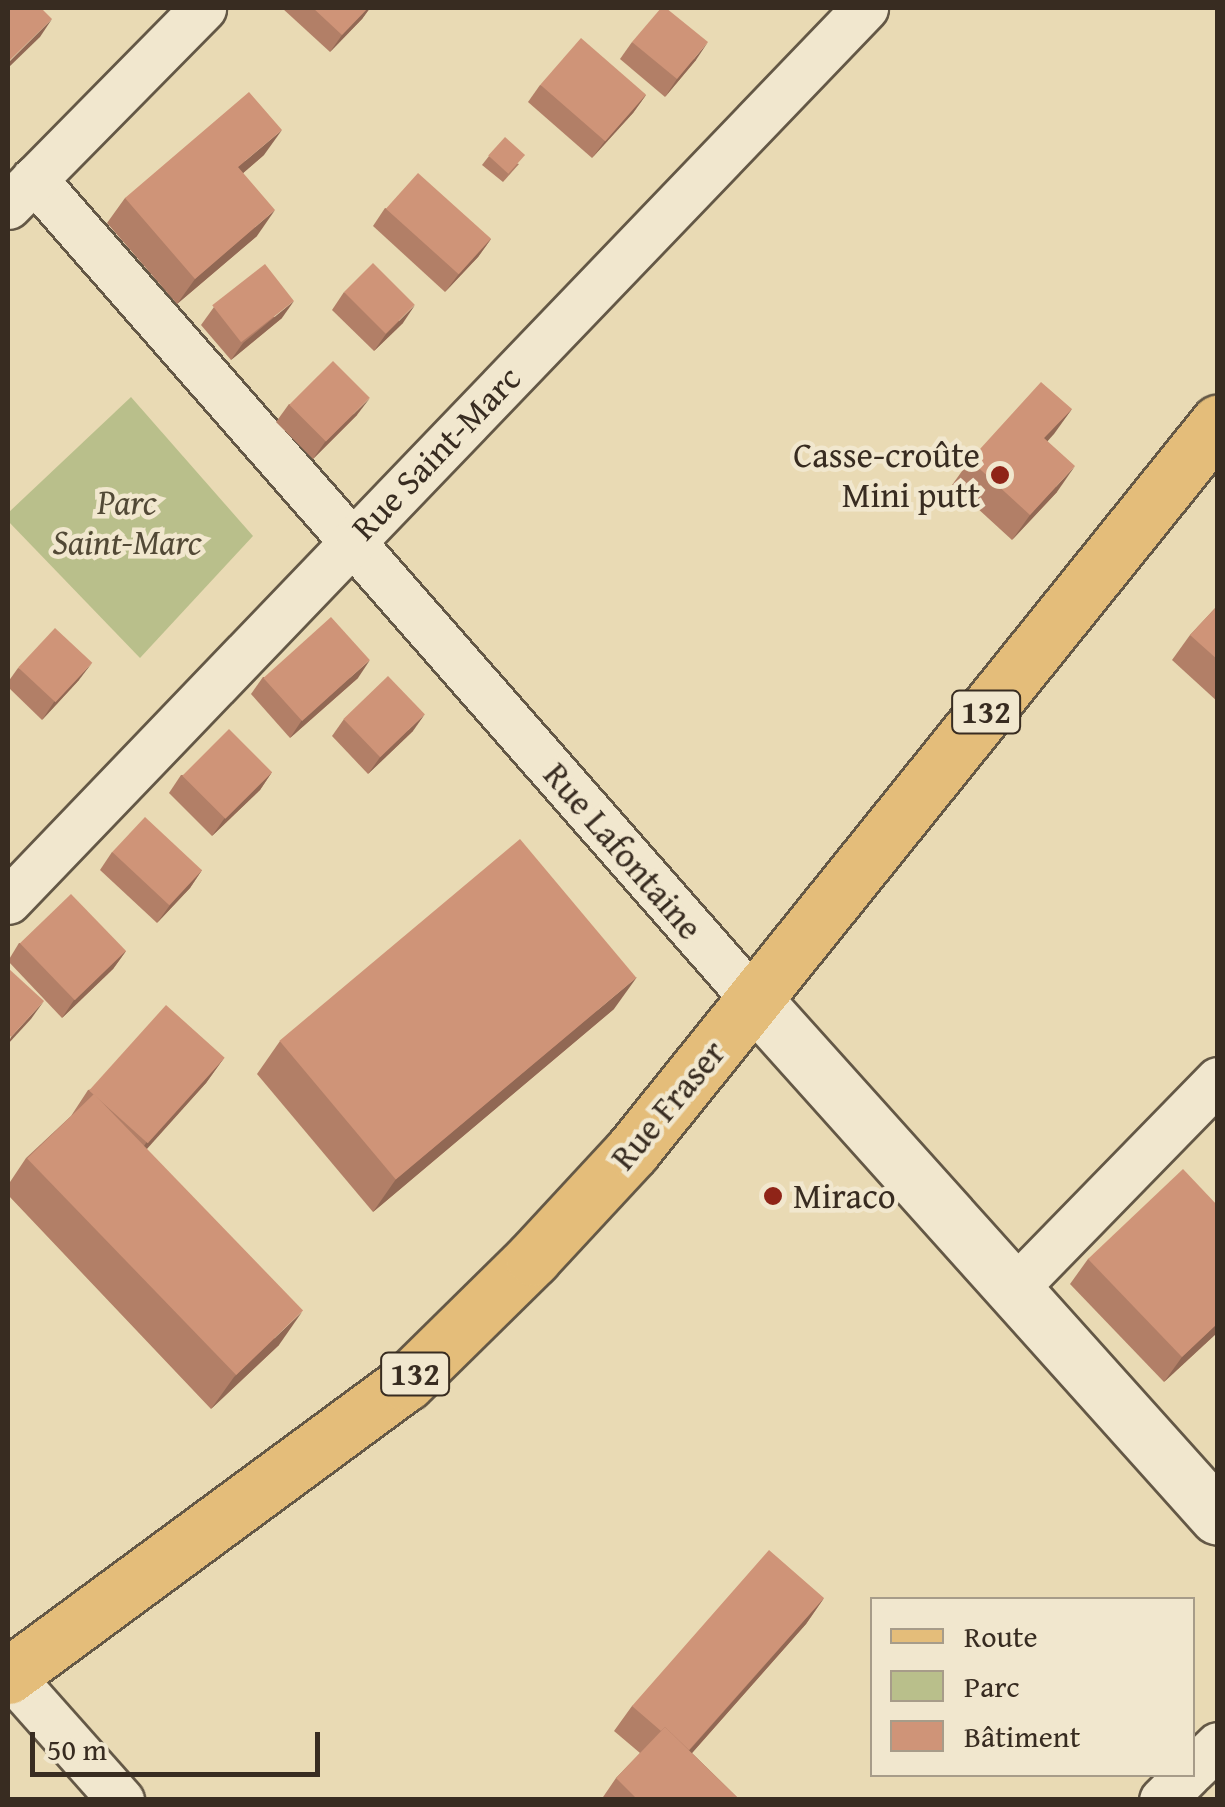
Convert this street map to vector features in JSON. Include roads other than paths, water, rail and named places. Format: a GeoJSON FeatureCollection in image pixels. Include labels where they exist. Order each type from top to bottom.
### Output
{"type":"FeatureCollection","features":[{"type":"Feature","properties":{"kind":"main road","name":"Rue Fraser"},"geometry":{"type":"LineString","coordinates":[[8,1675],[406,1383],[632,1151],[1218,423]]}},
{"type":"Feature","properties":{"kind":"main road","name":"Rue Lafontaine"},"geometry":{"type":"LineString","coordinates":[[755,1000],[1218,1517]]}},
{"type":"Feature","properties":{"kind":"street"},"geometry":{"type":"LineString","coordinates":[[20,193],[203,8]]}},
{"type":"Feature","properties":{"kind":"street","name":"Rue Saint-Marc"},"geometry":{"type":"LineString","coordinates":[[8,901],[865,8]]}},
{"type":"Feature","properties":{"kind":"street","name":"Rue Lafontaine"},"geometry":{"type":"LineString","coordinates":[[20,193],[350,542],[755,1000]]}},
{"type":"Feature","properties":{"kind":"street"},"geometry":{"type":"LineString","coordinates":[[1014,1288],[1218,1080]]}},
{"type":"Feature","properties":{"kind":"street"},"geometry":{"type":"LineString","coordinates":[[8,1675],[121,1800]]}},
{"type":"Feature","properties":{"kind":"street"},"geometry":{"type":"LineString","coordinates":[[1195,1767],[1218,1745]]}},
{"type":"Feature","properties":{"kind":"street"},"geometry":{"type":"LineString","coordinates":[[1162,1800],[1185,1777]]}},
{"type":"Feature","properties":{"kind":"place","name":"Casse-croûte Mini putt"},"geometry":{"type":"Point","coordinates":[1000,475]}},
{"type":"Feature","properties":{"kind":"place","name":"Miraco"},"geometry":{"type":"Point","coordinates":[773,1196]}},
{"type":"Feature","properties":{"kind":"park label","name":"Parc Saint-Marc"},"geometry":{"type":"Point","coordinates":[127,522]}}]}
